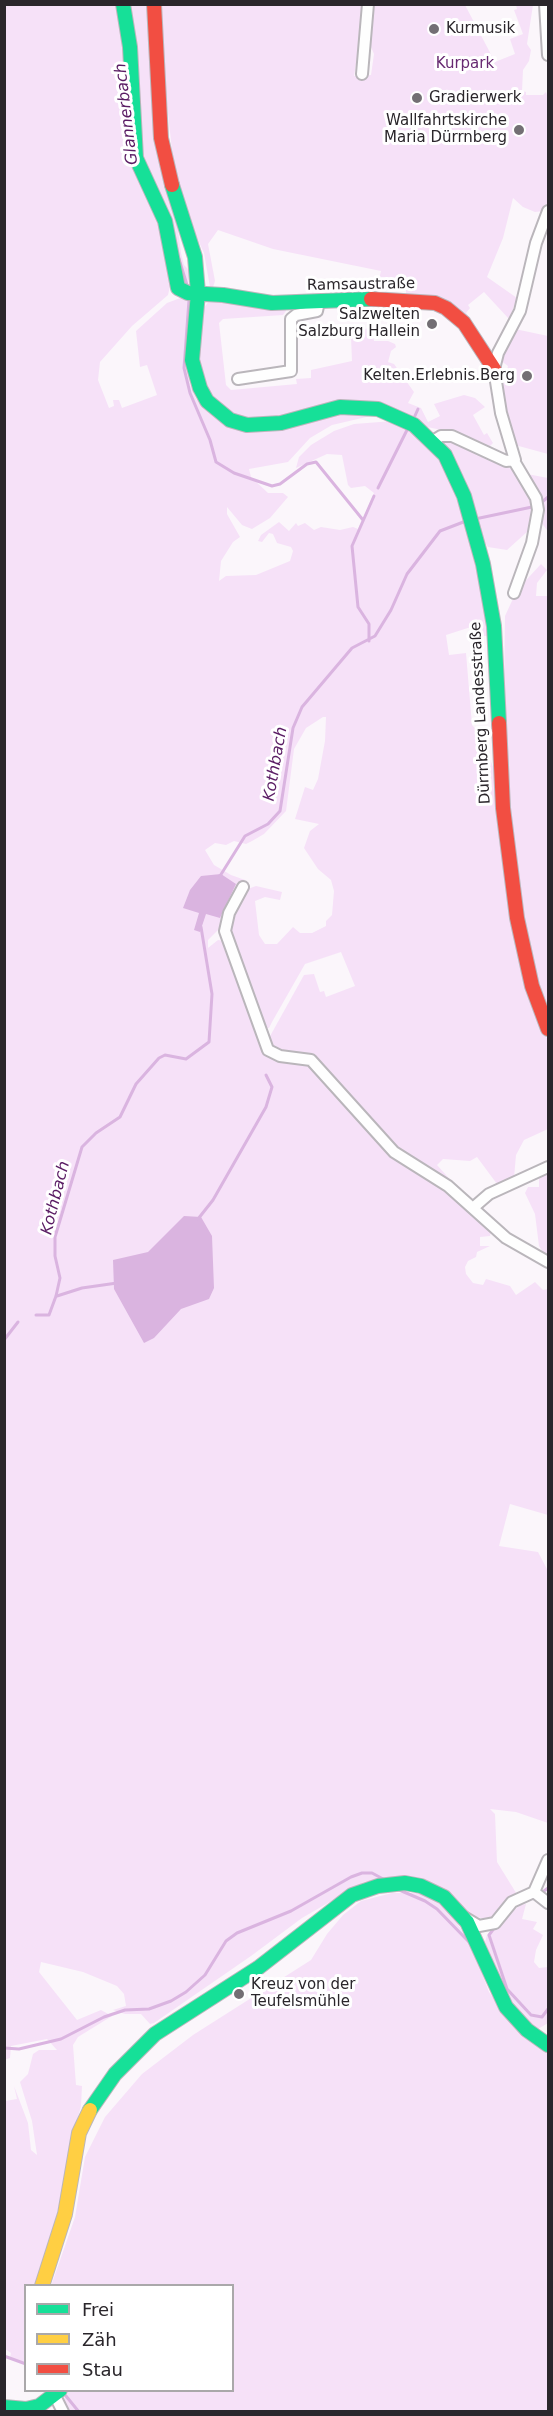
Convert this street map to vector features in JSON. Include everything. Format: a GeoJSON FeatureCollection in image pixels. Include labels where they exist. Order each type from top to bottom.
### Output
{"type":"FeatureCollection","features":[{"type":"Feature","properties":{"kind":"main road"},"geometry":{"type":"LineString","coordinates":[[123,4],[130,47],[139,168],[159,203],[165,221],[177,284],[184,292],[198,293]]}},
{"type":"Feature","properties":{"kind":"main road","name":"Dürrnberg Landesstraße"},"geometry":{"type":"LineString","coordinates":[[154,4],[161,138],[166,166],[195,257],[198,293],[192,360],[195,375],[207,400],[230,420],[262,426],[331,409],[358,406],[397,416],[414,425],[445,455],[464,496],[476,539],[494,626],[503,808],[515,908],[532,986],[549,1029]]}},
{"type":"Feature","properties":{"kind":"main road","name":"Ramsaustraße"},"geometry":{"type":"LineString","coordinates":[[198,293],[272,303],[373,299],[435,303],[455,315],[494,369]]}},
{"type":"Feature","properties":{"kind":"main road"},"geometry":{"type":"LineString","coordinates":[[43,2284],[65,2214],[80,2133],[88,2113],[115,2074],[155,2034],[258,1968],[337,1905],[366,1889],[392,1883],[421,1886],[444,1897],[464,1917],[506,2007],[526,2030],[549,2045]]}},
{"type":"Feature","properties":{"kind":"main road"},"geometry":{"type":"LineString","coordinates":[[4,2407],[26,2409],[39,2406],[57,2393]]}},
{"type":"Feature","properties":{"kind":"street"},"geometry":{"type":"LineString","coordinates":[[362,75],[368,4]]}},
{"type":"Feature","properties":{"kind":"street"},"geometry":{"type":"LineString","coordinates":[[545,4],[548,52]]}},
{"type":"Feature","properties":{"kind":"street"},"geometry":{"type":"LineString","coordinates":[[514,593],[532,543],[538,510],[536,498],[514,461],[515,456],[501,413],[494,369],[498,353],[520,310],[536,243],[549,212]]}},
{"type":"Feature","properties":{"kind":"street"},"geometry":{"type":"LineString","coordinates":[[238,379],[291,371],[291,319],[296,315],[317,311],[319,302]]}},
{"type":"Feature","properties":{"kind":"street"},"geometry":{"type":"LineString","coordinates":[[482,350],[490,355],[498,353]]}},
{"type":"Feature","properties":{"kind":"street"},"geometry":{"type":"LineString","coordinates":[[433,441],[441,436],[452,436],[506,462],[514,461]]}},
{"type":"Feature","properties":{"kind":"street"},"geometry":{"type":"LineString","coordinates":[[243,887],[229,914],[225,931],[267,1050],[280,1056],[311,1060],[394,1152],[409,1164],[448,1186],[474,1207],[485,1222],[506,1238],[549,1262]]}},
{"type":"Feature","properties":{"kind":"street"},"geometry":{"type":"LineString","coordinates":[[474,1207],[489,1194],[549,1167]]}},
{"type":"Feature","properties":{"kind":"street"},"geometry":{"type":"LineString","coordinates":[[478,1946],[478,1933],[484,1927],[495,1923],[512,1902],[539,1896],[549,1860]]}},
{"type":"Feature","properties":{"kind":"street"},"geometry":{"type":"LineString","coordinates":[[464,1917],[484,1927]]}},
{"type":"Feature","properties":{"kind":"street"},"geometry":{"type":"LineString","coordinates":[[57,2393],[63,2412]]}},
{"type":"Feature","properties":{"kind":"green space"},"geometry":{"type":"Polygon","coordinates":[[[5,5],[121,5],[128,44],[135,161],[137,171],[152,196],[164,227],[171,282],[168,295],[132,326],[100,362],[98,380],[109,408],[114,406],[113,400],[119,400],[122,408],[157,395],[147,365],[140,367],[136,331],[167,303],[183,297],[190,300],[193,305],[187,354],[190,384],[196,399],[217,419],[229,426],[257,431],[276,429],[341,412],[369,412],[375,415],[332,425],[310,438],[288,462],[249,469],[251,477],[268,493],[283,493],[288,497],[270,518],[252,529],[242,525],[227,507],[227,514],[240,537],[233,542],[221,561],[219,581],[226,576],[256,575],[290,561],[293,551],[291,547],[277,543],[273,534],[269,533],[262,542],[258,541],[261,535],[279,522],[289,531],[296,523],[298,526],[305,523],[314,530],[321,527],[340,530],[353,527],[358,529],[374,493],[365,486],[351,488],[348,485],[342,455],[327,454],[296,468],[299,457],[311,445],[334,431],[354,424],[393,421],[414,431],[430,445],[448,473],[484,598],[489,636],[483,636],[477,625],[446,635],[449,655],[466,653],[472,725],[488,743],[486,750],[495,771],[502,852],[516,943],[525,981],[548,1041],[548,1129],[524,1140],[516,1155],[514,1178],[497,1184],[477,1157],[470,1161],[443,1159],[437,1165],[464,1195],[397,1151],[314,1055],[303,1061],[319,1072],[399,1160],[462,1200],[491,1231],[490,1236],[480,1237],[480,1246],[490,1246],[477,1252],[476,1257],[468,1261],[465,1267],[466,1274],[473,1283],[483,1285],[486,1279],[510,1286],[516,1295],[535,1282],[543,1290],[548,1289],[548,1515],[510,1504],[499,1546],[538,1552],[548,1571],[548,1823],[516,1812],[490,1809],[495,1814],[497,1862],[518,1896],[489,1920],[473,1916],[428,1884],[408,1878],[388,1877],[364,1882],[302,1918],[154,2023],[150,2024],[141,2014],[125,2014],[113,2010],[126,2006],[124,1994],[117,1986],[83,1972],[41,1962],[39,1972],[77,2020],[101,2010],[112,2016],[78,2037],[73,2045],[76,2085],[82,2086],[81,2106],[70,2147],[66,2179],[38,2284],[24,2284],[24,2362],[10,2358],[11,2353],[5,2349],[4,2099],[5,2101],[17,2099],[14,2086],[28,2123],[31,2150],[37,2155],[32,2121],[20,2082],[28,2074],[33,2054],[39,2050],[57,2050],[47,2039],[11,2046],[10,2058],[4,2060],[5,5]],[[323,717],[306,728],[294,749],[286,811],[264,834],[246,844],[234,841],[226,845],[215,843],[205,850],[214,865],[245,880],[221,927],[208,940],[208,948],[218,940],[228,945],[264,1047],[304,975],[314,974],[320,992],[324,991],[326,997],[355,986],[341,952],[305,964],[269,1028],[263,1028],[228,928],[233,910],[241,895],[245,890],[256,886],[282,892],[280,900],[265,897],[255,901],[259,935],[265,944],[277,944],[293,927],[300,933],[312,933],[326,926],[326,921],[332,915],[334,891],[331,880],[318,869],[304,848],[310,831],[319,824],[295,819],[305,787],[313,790],[318,779],[325,741],[326,717],[323,717]]]}},
{"type":"Feature","properties":{"kind":"green space"},"geometry":{"type":"Polygon","coordinates":[[[126,5],[149,5],[181,253],[184,265],[190,271],[188,286],[183,286],[141,165],[126,5]]]}},
{"type":"Feature","properties":{"kind":"green space","name":"Kurpark"},"geometry":{"type":"Polygon","coordinates":[[[161,5],[366,5],[354,76],[371,75],[374,54],[369,42],[370,5],[465,5],[495,62],[515,54],[510,39],[523,34],[514,10],[517,9],[516,5],[533,5],[527,44],[531,50],[529,61],[523,70],[522,91],[526,92],[526,95],[543,95],[546,92],[548,98],[548,204],[544,211],[535,212],[523,207],[513,198],[503,238],[487,277],[517,298],[509,319],[484,292],[468,305],[470,308],[466,313],[469,317],[465,320],[406,296],[406,289],[388,290],[389,279],[379,279],[381,271],[273,249],[218,230],[208,244],[215,281],[213,287],[210,287],[204,253],[192,227],[179,187],[172,151],[162,56],[161,5]]]}},
{"type":"Feature","properties":{"kind":"green space"},"geometry":{"type":"Polygon","coordinates":[[[209,301],[286,309],[283,315],[223,319],[219,323],[226,385],[231,390],[297,384],[296,379],[311,378],[311,370],[352,361],[351,337],[371,326],[374,341],[388,341],[395,344],[396,347],[391,351],[388,362],[394,364],[414,392],[408,403],[421,408],[428,422],[440,416],[434,404],[464,395],[475,398],[485,407],[473,415],[484,435],[487,433],[493,443],[488,448],[474,450],[515,471],[534,499],[533,524],[528,531],[507,550],[488,547],[484,541],[465,479],[443,442],[447,431],[427,427],[407,414],[375,402],[355,401],[322,404],[301,414],[265,421],[239,417],[228,412],[206,389],[198,367],[203,309],[209,301]]]}},
{"type":"Feature","properties":{"kind":"green space","name":"Kelten.Erlebnis.Berg"},"geometry":{"type":"Polygon","coordinates":[[[515,329],[548,336],[548,454],[515,445],[510,435],[497,368],[507,370],[508,366],[500,360],[515,329]]]}},
{"type":"Feature","properties":{"kind":"green space"},"geometry":{"type":"Polygon","coordinates":[[[527,474],[548,478],[547,530],[540,521],[527,474]]]}},
{"type":"Feature","properties":{"kind":"green space"},"geometry":{"type":"Polygon","coordinates":[[[541,564],[547,570],[537,583],[536,596],[548,596],[548,1010],[541,995],[521,906],[507,790],[504,694],[505,616],[517,590],[541,564]]]}},
{"type":"Feature","properties":{"kind":"green space"},"geometry":{"type":"Polygon","coordinates":[[[548,1171],[548,1260],[539,1246],[535,1214],[525,1193],[528,1187],[539,1187],[539,1176],[548,1171]]]}},
{"type":"Feature","properties":{"kind":"green space"},"geometry":{"type":"Polygon","coordinates":[[[392,1893],[417,1893],[437,1900],[452,1915],[471,1945],[489,1992],[515,2027],[548,2051],[548,2411],[66,2411],[64,2399],[67,2392],[234,2392],[234,2284],[52,2284],[75,2217],[85,2157],[105,2117],[142,2074],[193,2035],[311,1960],[327,1934],[343,1915],[361,1901],[392,1893]]]}},
{"type":"Feature","properties":{"kind":"green space"},"geometry":{"type":"Polygon","coordinates":[[[526,1904],[522,1919],[537,1922],[533,1929],[543,1935],[536,1950],[534,1962],[539,1968],[548,1967],[548,2023],[538,2029],[533,2029],[512,2008],[485,1942],[487,1935],[520,1905],[526,1904]]]}},
{"type":"Feature","properties":{"kind":"shaded area"},"geometry":{"type":"Polygon","coordinates":[[[221,874],[236,884],[220,918],[206,914],[200,932],[194,930],[199,913],[183,908],[190,890],[201,876],[221,874]]]}},
{"type":"Feature","properties":{"kind":"shaded area"},"geometry":{"type":"Polygon","coordinates":[[[184,1216],[201,1217],[212,1236],[214,1288],[209,1299],[181,1309],[154,1338],[144,1343],[114,1289],[113,1260],[148,1252],[184,1216]]]}},
{"type":"Feature","properties":{"kind":"waterway","name":"Glannerbach"},"geometry":{"type":"LineString","coordinates":[[179,259],[187,285]]}},
{"type":"Feature","properties":{"kind":"waterway","name":"Glannerbach"},"geometry":{"type":"LineString","coordinates":[[189,300],[184,368],[190,393],[210,440],[216,462],[234,473],[272,486],[280,484],[307,464],[316,462],[363,520]]}},
{"type":"Feature","properties":{"kind":"waterway"},"geometry":{"type":"LineString","coordinates":[[414,418],[418,409]]}},
{"type":"Feature","properties":{"kind":"waterway"},"geometry":{"type":"LineString","coordinates":[[378,488],[408,428]]}},
{"type":"Feature","properties":{"kind":"waterway","name":"Glannerbach"},"geometry":{"type":"LineString","coordinates":[[369,641],[369,624],[358,607],[352,546],[374,496]]}},
{"type":"Feature","properties":{"kind":"waterway","name":"Kothbach"},"geometry":{"type":"LineString","coordinates":[[542,502],[548,497]]}},
{"type":"Feature","properties":{"kind":"waterway","name":"Kothbach"},"geometry":{"type":"LineString","coordinates":[[475,519],[532,507]]}},
{"type":"Feature","properties":{"kind":"waterway","name":"Kothbach"},"geometry":{"type":"LineString","coordinates":[[220,876],[245,836],[268,824],[280,811],[293,728],[302,707],[352,648],[375,636],[391,610],[407,574],[440,531],[466,521]]}},
{"type":"Feature","properties":{"kind":"waterway","name":"Kothbach"},"geometry":{"type":"LineString","coordinates":[[36,1315],[49,1315],[56,1296],[60,1278],[55,1256],[55,1237],[82,1147],[96,1133],[120,1117],[136,1084],[159,1058],[165,1055],[186,1059],[209,1042],[212,994],[201,927]]}},
{"type":"Feature","properties":{"kind":"waterway","name":"Kothbach"},"geometry":{"type":"LineString","coordinates":[[198,1219],[213,1200],[266,1107],[272,1087],[266,1075]]}},
{"type":"Feature","properties":{"kind":"waterway","name":"Kothbach"},"geometry":{"type":"LineString","coordinates":[[57,1296],[82,1288],[117,1283]]}},
{"type":"Feature","properties":{"kind":"waterway","name":"Kothbach"},"geometry":{"type":"LineString","coordinates":[[4,1340],[18,1322]]}},
{"type":"Feature","properties":{"kind":"waterway"},"geometry":{"type":"LineString","coordinates":[[4,2048],[19,2049],[61,2039],[104,2017],[125,2010],[149,2009],[171,2001],[186,1992],[205,1975],[226,1941],[237,1933],[291,1911],[362,1873],[372,1873],[385,1880]]}},
{"type":"Feature","properties":{"kind":"waterway"},"geometry":{"type":"LineString","coordinates":[[540,1894],[548,1888]]}},
{"type":"Feature","properties":{"kind":"waterway"},"geometry":{"type":"LineString","coordinates":[[397,1889],[437,1909],[468,1941]]}},
{"type":"Feature","properties":{"kind":"waterway"},"geometry":{"type":"LineString","coordinates":[[495,1927],[489,1935],[507,1989],[531,2015],[542,2017],[548,2009]]}},
{"type":"Feature","properties":{"kind":"waterway"},"geometry":{"type":"LineString","coordinates":[[4,2356],[24,2363]]}},
{"type":"Feature","properties":{"kind":"waterway"},"geometry":{"type":"LineString","coordinates":[[66,2396],[79,2412]]}},
{"type":"Feature","properties":{"kind":"traffic: fast"},"geometry":{"type":"LineString","coordinates":[[123,4],[130,47],[136,158],[165,221],[178,288],[188,293],[223,295],[272,303],[371,299]]}},
{"type":"Feature","properties":{"kind":"traffic: fast"},"geometry":{"type":"LineString","coordinates":[[172,185],[195,257],[198,293],[192,360],[200,388],[207,401],[230,420],[247,425],[281,423],[340,407],[378,409],[414,425],[445,455],[464,496],[483,564],[494,626],[499,723]]}},
{"type":"Feature","properties":{"kind":"traffic: fast"},"geometry":{"type":"LineString","coordinates":[[90,2110],[115,2074],[155,2034],[258,1968],[352,1895],[378,1886],[405,1883],[421,1886],[444,1897],[467,1922],[506,2007],[527,2030],[548,2045]]}},
{"type":"Feature","properties":{"kind":"traffic: fast"},"geometry":{"type":"LineString","coordinates":[[4,2407],[26,2409],[39,2406],[57,2392]]}},
{"type":"Feature","properties":{"kind":"traffic: slow"},"geometry":{"type":"LineString","coordinates":[[43,2284],[65,2214],[79,2133],[90,2110]]}},
{"type":"Feature","properties":{"kind":"traffic: jam"},"geometry":{"type":"LineString","coordinates":[[154,4],[161,138],[172,185]]}},
{"type":"Feature","properties":{"kind":"traffic: jam"},"geometry":{"type":"LineString","coordinates":[[371,299],[435,303],[446,308],[464,323],[494,369]]}},
{"type":"Feature","properties":{"kind":"traffic: jam"},"geometry":{"type":"LineString","coordinates":[[499,723],[503,808],[517,918],[532,986],[548,1029]]}},
{"type":"Feature","properties":{"kind":"place","name":"Kurmusik"},"geometry":{"type":"Point","coordinates":[434,29]}},
{"type":"Feature","properties":{"kind":"place","name":"Gradierwerk"},"geometry":{"type":"Point","coordinates":[417,98]}},
{"type":"Feature","properties":{"kind":"place","name":"Wallfahrtskirche Maria Dürrnberg"},"geometry":{"type":"Point","coordinates":[519,130]}},
{"type":"Feature","properties":{"kind":"place","name":"Salzwelten Salzburg Hallein"},"geometry":{"type":"Point","coordinates":[432,324]}},
{"type":"Feature","properties":{"kind":"place","name":"Kelten.Erlebnis.Berg"},"geometry":{"type":"Point","coordinates":[527,376]}},
{"type":"Feature","properties":{"kind":"place","name":"Kreuz von der Teufelsmühle"},"geometry":{"type":"Point","coordinates":[239,1994]}}]}
